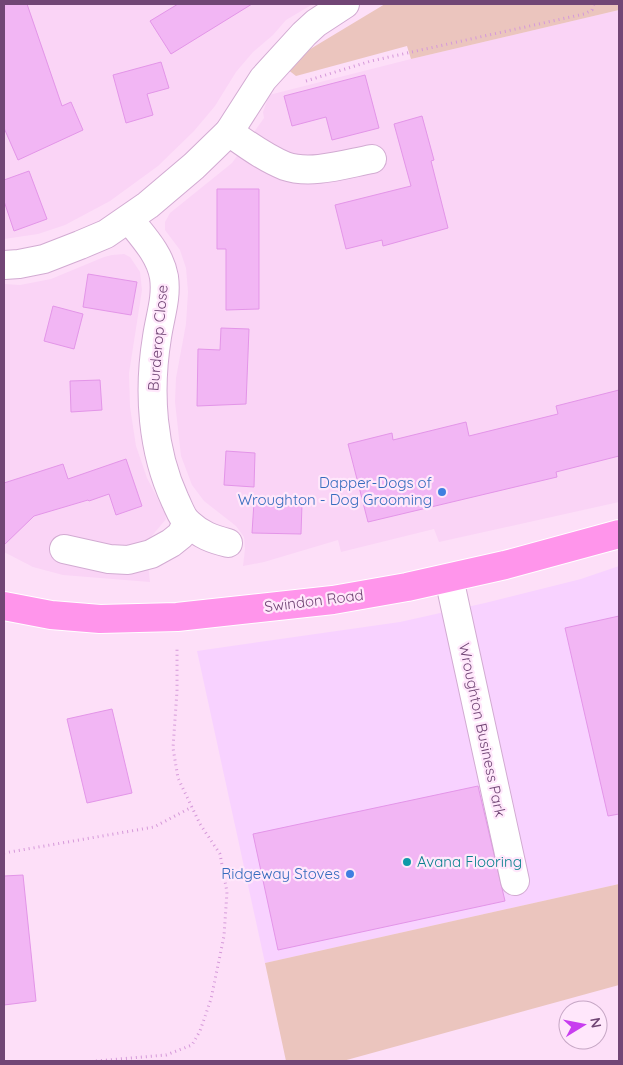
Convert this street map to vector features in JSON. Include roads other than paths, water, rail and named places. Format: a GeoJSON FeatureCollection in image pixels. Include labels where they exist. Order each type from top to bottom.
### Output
{"type":"FeatureCollection","features":[{"type":"Feature","properties":{"kind":"main road","name":"Swindon Road"},"geometry":{"type":"LineString","coordinates":[[4,606],[51,615],[100,619],[177,617],[334,600],[505,566],[619,534]]}},
{"type":"Feature","properties":{"kind":"street"},"geometry":{"type":"LineString","coordinates":[[4,265],[19,264],[60,254],[106,234],[148,205],[194,166],[229,132],[263,79],[316,23],[345,4]]}},
{"type":"Feature","properties":{"kind":"street"},"geometry":{"type":"LineString","coordinates":[[229,132],[271,159],[286,166],[320,169],[372,159]]}},
{"type":"Feature","properties":{"kind":"street","name":"Burderop Close"},"geometry":{"type":"LineString","coordinates":[[129,219],[151,247],[164,275],[165,301],[156,345],[152,392],[153,412],[162,466],[170,488],[187,522],[206,537],[228,543]]}},
{"type":"Feature","properties":{"kind":"street"},"geometry":{"type":"LineString","coordinates":[[64,549],[109,559],[128,560],[151,554],[171,543],[181,535],[187,522]]}},
{"type":"Feature","properties":{"kind":"street","name":"Wroughton Business Park"},"geometry":{"type":"LineString","coordinates":[[449,578],[514,881]]}},
{"type":"Feature","properties":{"kind":"place","name":"Dapper-Dogs of Wroughton - Dog Grooming"},"geometry":{"type":"Point","coordinates":[442,492]}},
{"type":"Feature","properties":{"kind":"place","name":"Avana Flooring"},"geometry":{"type":"Point","coordinates":[407,862]}},
{"type":"Feature","properties":{"kind":"place","name":"Ridgeway Stoves"},"geometry":{"type":"Point","coordinates":[350,874]}}]}
